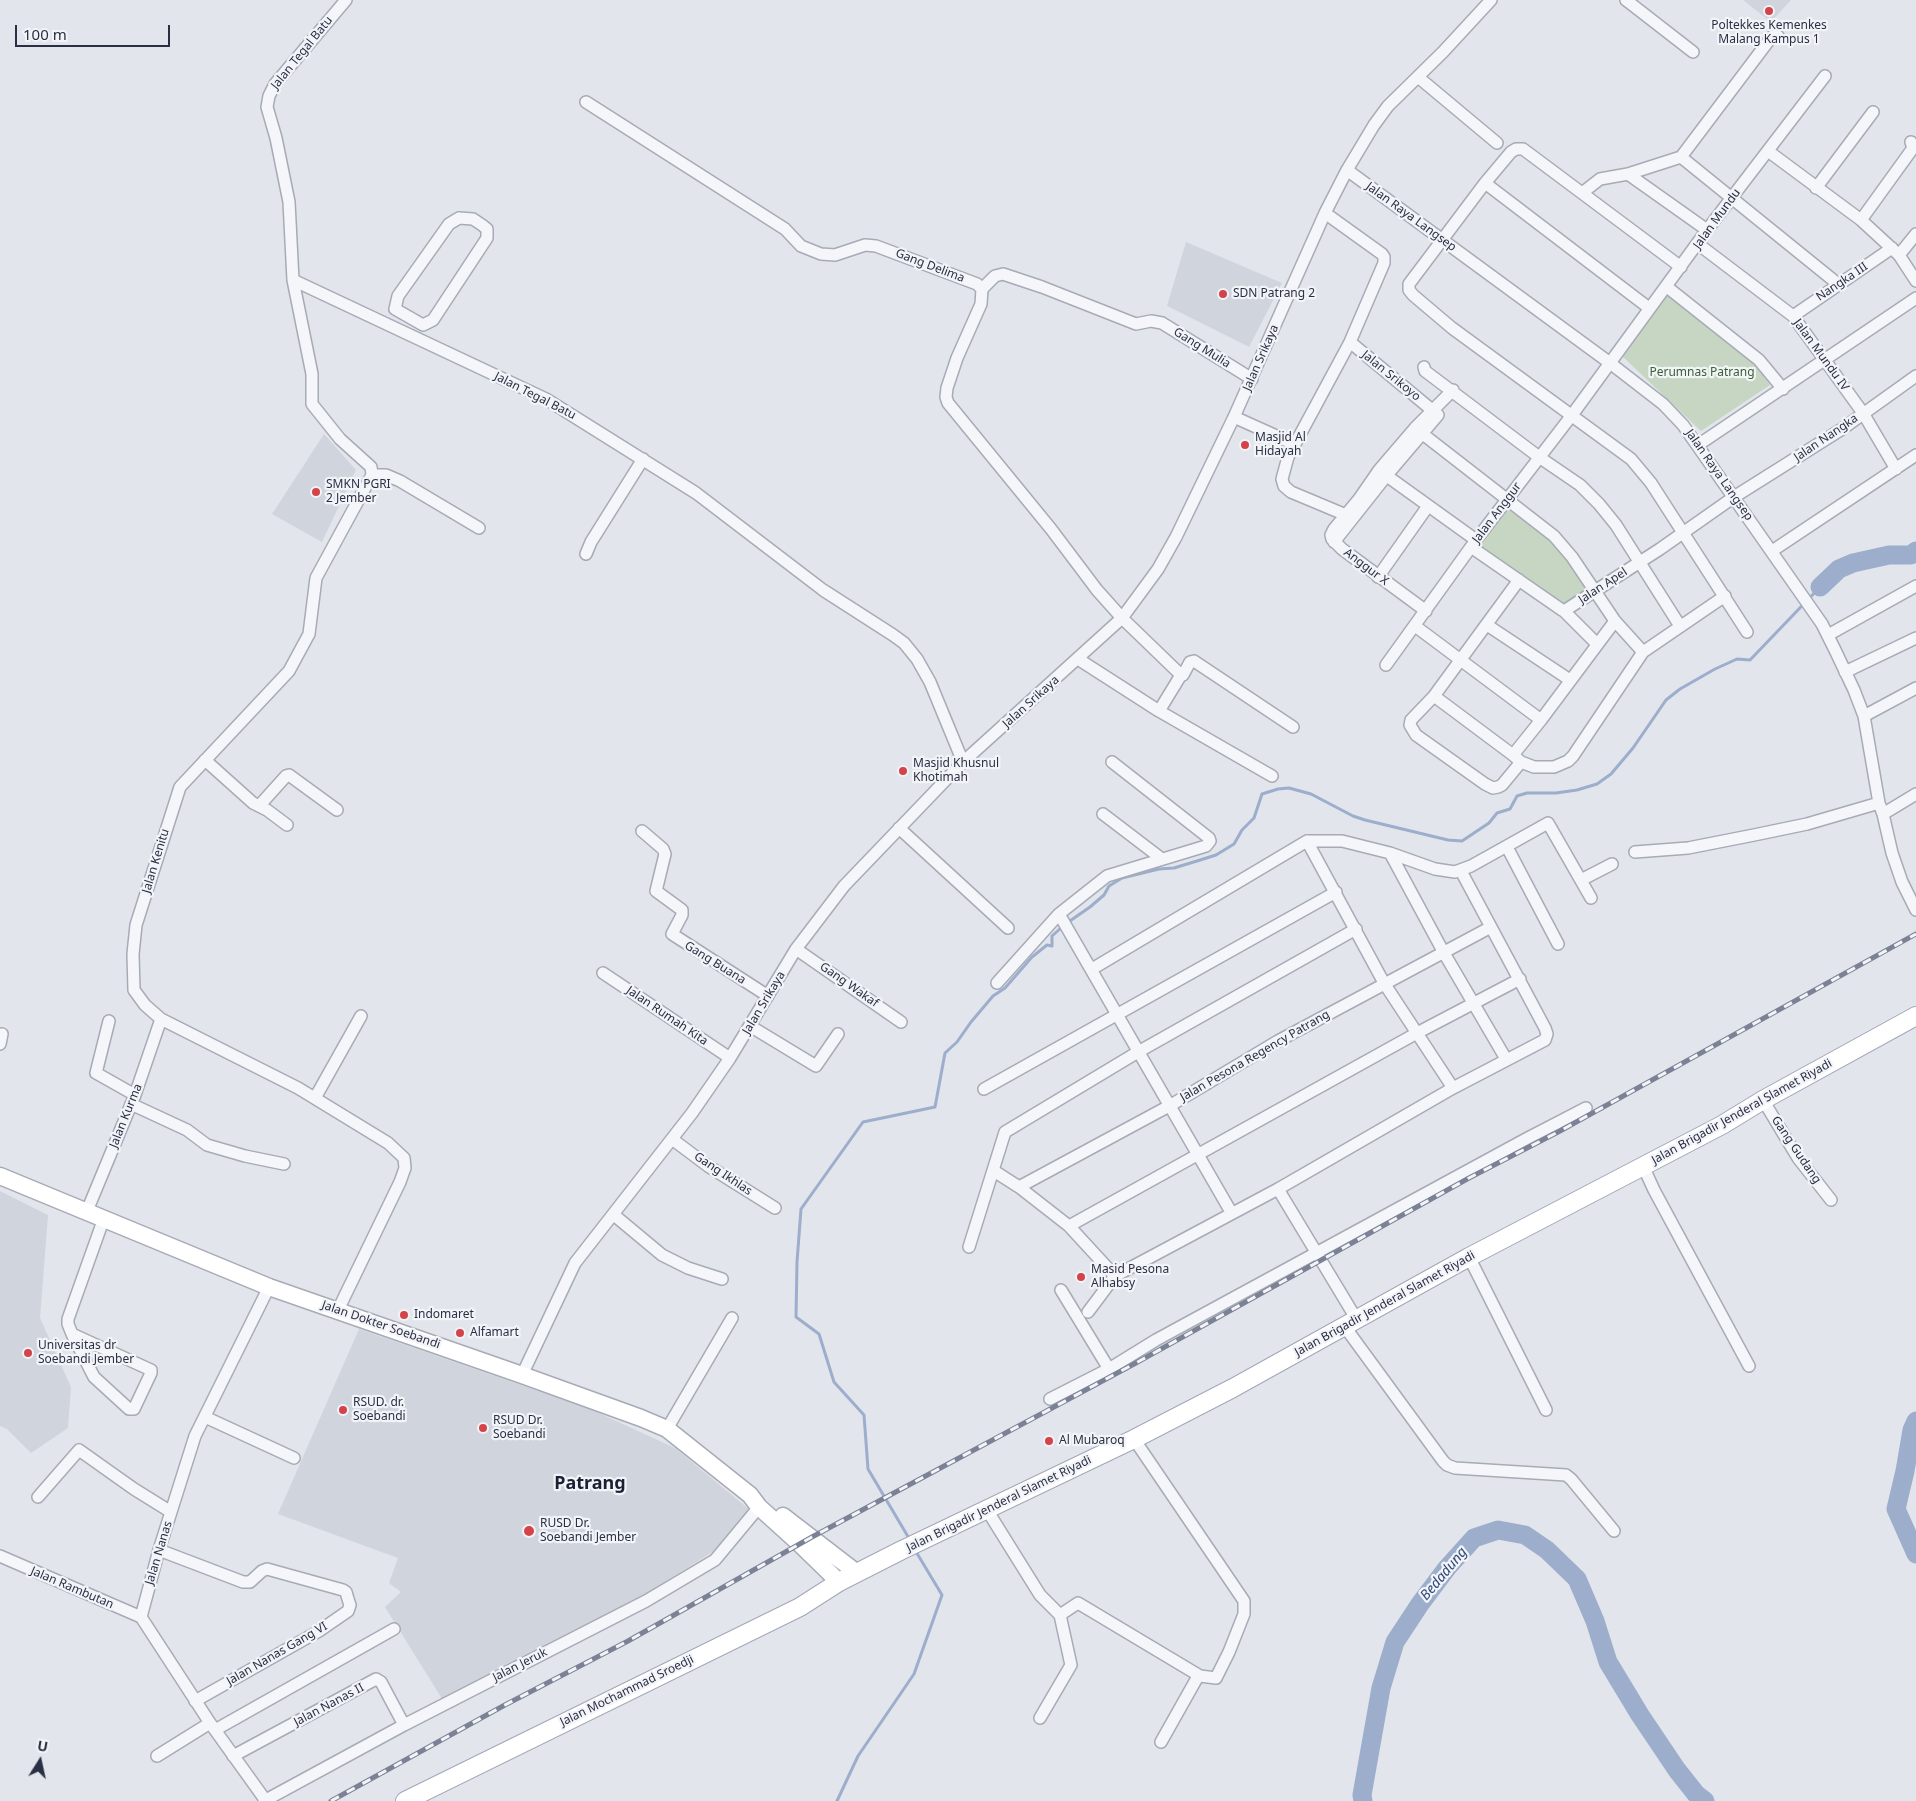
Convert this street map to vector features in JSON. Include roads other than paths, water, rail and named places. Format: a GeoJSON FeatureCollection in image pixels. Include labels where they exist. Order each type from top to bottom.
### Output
{"type":"FeatureCollection","features":[{"type":"Feature","properties":{"kind":"main road","name":"Jalan Brigadir Jenderal Slamet Riyadi"},"geometry":{"type":"LineString","coordinates":[[848,1578],[902,1550],[1134,1439],[1233,1388],[1469,1257],[1722,1125],[1763,1100],[1916,1016]]}},
{"type":"Feature","properties":{"kind":"main road","name":"Jalan Dokter Soebandi"},"geometry":{"type":"LineString","coordinates":[[0,1176],[270,1287],[522,1375],[667,1429],[754,1501],[800,1544],[848,1578]]}},
{"type":"Feature","properties":{"kind":"main road","name":"Jalan Mochammad Sroedji"},"geometry":{"type":"LineString","coordinates":[[405,1801],[800,1606],[848,1578]]}},
{"type":"Feature","properties":{"kind":"street","name":"Jalan Tegal Batu"},"geometry":{"type":"LineString","coordinates":[[346,0],[275,84],[269,96],[267,107],[276,138],[289,202],[293,280],[546,399],[696,493],[823,590],[893,634],[904,643],[917,659],[930,682],[963,762]]}},
{"type":"Feature","properties":{"kind":"street","name":"Jalan Srikaya"},"geometry":{"type":"LineString","coordinates":[[522,1375],[575,1263],[692,1113],[730,1058],[796,949],[844,886],[963,762],[1122,618],[1163,561],[1252,379],[1347,170],[1374,125],[1388,106],[1443,52],[1491,0]]}},
{"type":"Feature","properties":{"kind":"street"},"geometry":{"type":"LineString","coordinates":[[1626,0],[1693,52]]}},
{"type":"Feature","properties":{"kind":"street"},"geometry":{"type":"LineString","coordinates":[[1582,193],[1598,179],[1628,174],[1681,157],[1770,39],[1778,36]]}},
{"type":"Feature","properties":{"kind":"street","name":"Jalan Mundu"},"geometry":{"type":"LineString","coordinates":[[1610,363],[1707,230],[1825,76]]}},
{"type":"Feature","properties":{"kind":"street"},"geometry":{"type":"LineString","coordinates":[[1418,77],[1497,143]]}},
{"type":"Feature","properties":{"kind":"street","name":"Gang Delima"},"geometry":{"type":"LineString","coordinates":[[586,102],[785,229],[801,246],[821,254],[835,255],[865,245],[876,246],[977,284],[982,289]]}},
{"type":"Feature","properties":{"kind":"street"},"geometry":{"type":"LineString","coordinates":[[1816,188],[1872,112]]}},
{"type":"Feature","properties":{"kind":"street"},"geometry":{"type":"LineString","coordinates":[[1861,220],[1913,148],[1911,142]]}},
{"type":"Feature","properties":{"kind":"street"},"geometry":{"type":"LineString","coordinates":[[1681,267],[1522,149],[1516,149],[1511,152],[1485,183],[1442,239],[1409,284],[1409,290],[1452,328],[1631,459],[1651,483],[1748,632]]}},
{"type":"Feature","properties":{"kind":"street"},"geometry":{"type":"LineString","coordinates":[[1768,151],[1861,220],[1896,252],[1916,281]]}},
{"type":"Feature","properties":{"kind":"street"},"geometry":{"type":"LineString","coordinates":[[1681,157],[1838,284]]}},
{"type":"Feature","properties":{"kind":"street","name":"Jalan Raya Langsep"},"geometry":{"type":"LineString","coordinates":[[1347,170],[1610,363],[1663,404],[1683,425],[1795,584],[1828,635],[1864,716],[1881,808],[1892,853],[1902,882],[1916,910]]}},
{"type":"Feature","properties":{"kind":"street"},"geometry":{"type":"LineString","coordinates":[[1628,174],[1707,230]]}},
{"type":"Feature","properties":{"kind":"street"},"geometry":{"type":"LineString","coordinates":[[1485,183],[1649,308]]}},
{"type":"Feature","properties":{"kind":"street"},"geometry":{"type":"LineString","coordinates":[[1326,213],[1382,254],[1384,263],[1350,342],[1294,444],[1282,475],[1286,489],[1346,515],[1419,431],[1432,410],[1453,390]]}},
{"type":"Feature","properties":{"kind":"street"},"geometry":{"type":"LineString","coordinates":[[465,218],[473,219],[482,225],[486,229],[487,238],[433,320],[423,325],[407,316],[395,309],[398,296],[449,224],[454,220],[465,218]]}},
{"type":"Feature","properties":{"kind":"street","name":"Nangka III"},"geometry":{"type":"LineString","coordinates":[[1793,316],[1838,284],[1896,252],[1916,234]]}},
{"type":"Feature","properties":{"kind":"street","name":"Jalan Mundu IV"},"geometry":{"type":"LineString","coordinates":[[1698,244],[1793,316],[1863,413],[1896,469]]}},
{"type":"Feature","properties":{"kind":"street","name":"Gang Mulia"},"geometry":{"type":"LineString","coordinates":[[982,289],[995,276],[1003,274],[1042,287],[1136,324],[1151,321],[1162,323],[1252,379]]}},
{"type":"Feature","properties":{"kind":"street"},"geometry":{"type":"LineString","coordinates":[[293,280],[312,374],[312,404],[340,439],[371,467],[372,474],[386,475],[400,481],[479,528]]}},
{"type":"Feature","properties":{"kind":"street"},"geometry":{"type":"LineString","coordinates":[[1667,287],[1759,360],[1783,389]]}},
{"type":"Feature","properties":{"kind":"street"},"geometry":{"type":"LineString","coordinates":[[982,289],[981,304],[957,358],[947,388],[947,400],[1051,529],[1097,590],[1122,618],[1181,675]]}},
{"type":"Feature","properties":{"kind":"street"},"geometry":{"type":"LineString","coordinates":[[1698,445],[1916,298]]}},
{"type":"Feature","properties":{"kind":"street"},"geometry":{"type":"LineString","coordinates":[[398,331],[407,316]]}},
{"type":"Feature","properties":{"kind":"street","name":"Jalan Srikoyo"},"geometry":{"type":"LineString","coordinates":[[1350,342],[1432,410]]}},
{"type":"Feature","properties":{"kind":"street","name":"Jalan Anggur"},"geometry":{"type":"LineString","coordinates":[[1386,665],[1507,498],[1610,363]]}},
{"type":"Feature","properties":{"kind":"street"},"geometry":{"type":"LineString","coordinates":[[1424,367],[1425,371],[1453,390],[1539,457],[1580,485],[1599,504],[1616,525],[1680,626]]}},
{"type":"Feature","properties":{"kind":"street","name":"Jalan Nangka"},"geometry":{"type":"LineString","coordinates":[[1734,497],[1798,458],[1916,376]]}},
{"type":"Feature","properties":{"kind":"street"},"geometry":{"type":"LineString","coordinates":[[1234,417],[1294,444]]}},
{"type":"Feature","properties":{"kind":"street"},"geometry":{"type":"LineString","coordinates":[[1419,431],[1554,536],[1572,557],[1615,621],[1643,652]]}},
{"type":"Feature","properties":{"kind":"street"},"geometry":{"type":"LineString","coordinates":[[1772,551],[1916,455]]}},
{"type":"Feature","properties":{"kind":"street"},"geometry":{"type":"LineString","coordinates":[[586,554],[643,459]]}},
{"type":"Feature","properties":{"kind":"street"},"geometry":{"type":"LineString","coordinates":[[1334,542],[1383,473]]}},
{"type":"Feature","properties":{"kind":"street","name":"Jalan Apel"},"geometry":{"type":"LineString","coordinates":[[1383,473],[1428,506],[1519,580],[1564,611],[1640,562],[1734,497]]}},
{"type":"Feature","properties":{"kind":"street","name":"Jalan Kenitu"},"geometry":{"type":"LineString","coordinates":[[338,1310],[400,1182],[405,1168],[404,1158],[388,1142],[315,1098],[264,1069],[161,1019],[145,1005],[134,990],[133,954],[136,925],[180,787],[289,671],[309,634],[316,578],[372,474]]}},
{"type":"Feature","properties":{"kind":"street"},"geometry":{"type":"LineString","coordinates":[[1378,577],[1428,506]]}},
{"type":"Feature","properties":{"kind":"street","name":"Anggur X"},"geometry":{"type":"LineString","coordinates":[[1346,515],[1332,532],[1331,537],[1334,542],[1378,577],[1426,611]]}},
{"type":"Feature","properties":{"kind":"street"},"geometry":{"type":"LineString","coordinates":[[1519,580],[1461,661],[1411,722],[1411,728],[1416,735],[1493,788],[1502,785],[1541,720],[1615,621]]}},
{"type":"Feature","properties":{"kind":"street"},"geometry":{"type":"LineString","coordinates":[[1828,635],[1916,586]]}},
{"type":"Feature","properties":{"kind":"street"},"geometry":{"type":"LineString","coordinates":[[1434,696],[1529,766],[1554,767],[1568,761],[1573,756],[1643,652],[1725,596]]}},
{"type":"Feature","properties":{"kind":"street"},"geometry":{"type":"LineString","coordinates":[[1564,611],[1597,644]]}},
{"type":"Feature","properties":{"kind":"street"},"geometry":{"type":"LineString","coordinates":[[1487,625],[1570,680]]}},
{"type":"Feature","properties":{"kind":"street"},"geometry":{"type":"LineString","coordinates":[[1414,626],[1541,720]]}},
{"type":"Feature","properties":{"kind":"street"},"geometry":{"type":"LineString","coordinates":[[1845,672],[1916,638]]}},
{"type":"Feature","properties":{"kind":"street"},"geometry":{"type":"LineString","coordinates":[[1078,659],[1159,711],[1272,776]]}},
{"type":"Feature","properties":{"kind":"street"},"geometry":{"type":"LineString","coordinates":[[1159,711],[1190,662],[1194,661],[1293,727]]}},
{"type":"Feature","properties":{"kind":"street"},"geometry":{"type":"LineString","coordinates":[[1864,716],[1916,688]]}},
{"type":"Feature","properties":{"kind":"street"},"geometry":{"type":"LineString","coordinates":[[205,760],[253,803],[286,825]]}},
{"type":"Feature","properties":{"kind":"street"},"geometry":{"type":"LineString","coordinates":[[997,983],[1060,916],[1111,874],[1206,846],[1210,841],[1209,838],[1112,762]]}},
{"type":"Feature","properties":{"kind":"street"},"geometry":{"type":"LineString","coordinates":[[259,806],[289,775],[337,810]]}},
{"type":"Feature","properties":{"kind":"street"},"geometry":{"type":"LineString","coordinates":[[1635,852],[1688,848],[1754,835],[1881,808],[1916,794]]}},
{"type":"Feature","properties":{"kind":"street"},"geometry":{"type":"LineString","coordinates":[[1103,814],[1162,859]]}},
{"type":"Feature","properties":{"kind":"street"},"geometry":{"type":"LineString","coordinates":[[1092,970],[1307,841],[1342,841],[1390,853],[1435,869],[1450,872],[1461,871],[1548,823],[1591,898]]}},
{"type":"Feature","properties":{"kind":"street"},"geometry":{"type":"LineString","coordinates":[[899,828],[1008,928]]}},
{"type":"Feature","properties":{"kind":"street","name":"Gang Buana"},"geometry":{"type":"LineString","coordinates":[[642,831],[663,848],[665,854],[656,891],[682,910],[682,915],[672,934],[768,996]]}},
{"type":"Feature","properties":{"kind":"street"},"geometry":{"type":"LineString","coordinates":[[1307,841],[1384,983],[1453,1088]]}},
{"type":"Feature","properties":{"kind":"street"},"geometry":{"type":"LineString","coordinates":[[1506,847],[1558,944]]}},
{"type":"Feature","properties":{"kind":"street"},"geometry":{"type":"LineString","coordinates":[[1390,853],[1444,953],[1506,1059]]}},
{"type":"Feature","properties":{"kind":"street"},"geometry":{"type":"LineString","coordinates":[[1581,880],[1612,864]]}},
{"type":"Feature","properties":{"kind":"street"},"geometry":{"type":"LineString","coordinates":[[1088,1312],[1115,1276],[1278,1189],[1453,1088],[1544,1041],[1547,1034],[1520,979],[1461,871]]}},
{"type":"Feature","properties":{"kind":"street"},"geometry":{"type":"LineString","coordinates":[[984,1089],[1336,892]]}},
{"type":"Feature","properties":{"kind":"street"},"geometry":{"type":"LineString","coordinates":[[1060,916],[1232,1212]]}},
{"type":"Feature","properties":{"kind":"street","name":"Jalan Pesona Regency Patrang"},"geometry":{"type":"LineString","coordinates":[[1019,1187],[1171,1105],[1278,1041],[1491,927]]}},
{"type":"Feature","properties":{"kind":"street"},"geometry":{"type":"LineString","coordinates":[[969,1247],[1005,1132],[1138,1052],[1356,929]]}},
{"type":"Feature","properties":{"kind":"street","name":"Gang Wakaf"},"geometry":{"type":"LineString","coordinates":[[796,949],[902,1022]]}},
{"type":"Feature","properties":{"kind":"street","name":"Jalan Rumah Kita"},"geometry":{"type":"LineString","coordinates":[[603,973],[730,1058]]}},
{"type":"Feature","properties":{"kind":"street"},"geometry":{"type":"LineString","coordinates":[[1068,1226],[1417,1033],[1520,979]]}},
{"type":"Feature","properties":{"kind":"street"},"geometry":{"type":"LineString","coordinates":[[315,1098],[361,1016]]}},
{"type":"Feature","properties":{"kind":"street","name":"Jalan Kurma"},"geometry":{"type":"LineString","coordinates":[[87,1211],[133,1099],[161,1019]]}},
{"type":"Feature","properties":{"kind":"street"},"geometry":{"type":"LineString","coordinates":[[109,1020],[96,1073],[133,1099],[186,1130],[207,1145],[244,1156],[284,1164]]}},
{"type":"Feature","properties":{"kind":"street"},"geometry":{"type":"LineString","coordinates":[[750,1026],[816,1066],[838,1034]]}},
{"type":"Feature","properties":{"kind":"street","name":"Gang Gudang"},"geometry":{"type":"LineString","coordinates":[[1763,1100],[1798,1158],[1831,1200]]}},
{"type":"Feature","properties":{"kind":"street"},"geometry":{"type":"LineString","coordinates":[[1050,1399],[1586,1108]]}},
{"type":"Feature","properties":{"kind":"street","name":"Gang Ikhlas"},"geometry":{"type":"LineString","coordinates":[[672,1139],[708,1166],[774,1208]]}},
{"type":"Feature","properties":{"kind":"street"},"geometry":{"type":"LineString","coordinates":[[1643,1166],[1654,1190],[1749,1366]]}},
{"type":"Feature","properties":{"kind":"street"},"geometry":{"type":"LineString","coordinates":[[994,1171],[1019,1187],[1068,1226],[1115,1276]]}},
{"type":"Feature","properties":{"kind":"street"},"geometry":{"type":"LineString","coordinates":[[1278,1189],[1316,1253],[1351,1323],[1443,1461],[1455,1468],[1566,1475],[1614,1531]]}},
{"type":"Feature","properties":{"kind":"street"},"geometry":{"type":"LineString","coordinates":[[614,1215],[662,1255],[688,1268],[722,1279]]}},
{"type":"Feature","properties":{"kind":"street"},"geometry":{"type":"LineString","coordinates":[[72,1334],[151,1370],[134,1409],[129,1409],[94,1377],[72,1334],[68,1320],[104,1218]]}},
{"type":"Feature","properties":{"kind":"street"},"geometry":{"type":"LineString","coordinates":[[1469,1257],[1546,1410]]}},
{"type":"Feature","properties":{"kind":"street","name":"Jalan Nanas"},"geometry":{"type":"LineString","coordinates":[[141,1618],[159,1550],[195,1436],[270,1287]]}},
{"type":"Feature","properties":{"kind":"street"},"geometry":{"type":"LineString","coordinates":[[1060,1290],[1109,1368]]}},
{"type":"Feature","properties":{"kind":"street"},"geometry":{"type":"LineString","coordinates":[[667,1429],[732,1318]]}},
{"type":"Feature","properties":{"kind":"street"},"geometry":{"type":"LineString","coordinates":[[205,1417],[294,1458]]}},
{"type":"Feature","properties":{"kind":"street"},"geometry":{"type":"LineString","coordinates":[[1060,1615],[1078,1603],[1200,1676],[1214,1679],[1219,1675],[1244,1614],[1245,1606],[1134,1439]]}},
{"type":"Feature","properties":{"kind":"street"},"geometry":{"type":"LineString","coordinates":[[38,1497],[79,1450],[134,1489],[171,1512]]}},
{"type":"Feature","properties":{"kind":"street","name":"Jalan Jeruk"},"geometry":{"type":"LineString","coordinates":[[265,1801],[404,1725],[646,1601],[715,1560],[754,1501]]}},
{"type":"Feature","properties":{"kind":"street"},"geometry":{"type":"LineString","coordinates":[[986,1510],[1040,1595],[1060,1615],[1071,1665],[1040,1718]]}},
{"type":"Feature","properties":{"kind":"street","name":"Jalan Nanas Gang VI"},"geometry":{"type":"LineString","coordinates":[[159,1550],[243,1582],[250,1582],[262,1571],[267,1570],[343,1590],[346,1592],[350,1605],[348,1610],[319,1631],[195,1701]]}},
{"type":"Feature","properties":{"kind":"street","name":"Jalan Rambutan"},"geometry":{"type":"LineString","coordinates":[[1,1560],[141,1618]]}},
{"type":"Feature","properties":{"kind":"street"},"geometry":{"type":"LineString","coordinates":[[141,1618],[212,1727],[265,1801]]}},
{"type":"Feature","properties":{"kind":"street"},"geometry":{"type":"LineString","coordinates":[[157,1756],[394,1629]]}},
{"type":"Feature","properties":{"kind":"street"},"geometry":{"type":"LineString","coordinates":[[1161,1742],[1197,1678],[1200,1676]]}},
{"type":"Feature","properties":{"kind":"street","name":"Jalan Nanas II"},"geometry":{"type":"LineString","coordinates":[[233,1756],[376,1679],[381,1682],[404,1725]]}},
{"type":"Feature","properties":{"kind":"waterway"},"geometry":{"type":"LineString","coordinates":[[1820,587],[1839,569],[1853,563],[1889,555],[1911,555],[1916,551]]}},
{"type":"Feature","properties":{"kind":"waterway"},"geometry":{"type":"LineString","coordinates":[[1067,923],[1090,907],[1104,895],[1109,886],[1122,878],[1159,869],[1174,868],[1216,855],[1234,844],[1242,830],[1254,818],[1262,794],[1278,789],[1289,788],[1311,794],[1353,816],[1365,820],[1448,840],[1462,841],[1489,823],[1497,813],[1510,809],[1517,796],[1527,793],[1556,793],[1577,790],[1597,784],[1611,774],[1633,748],[1666,700],[1680,689],[1715,669],[1737,659],[1750,660],[1820,587]]}},
{"type":"Feature","properties":{"kind":"waterway"},"geometry":{"type":"LineString","coordinates":[[910,1540],[868,1469],[864,1415],[834,1382],[819,1334],[796,1317],[797,1262],[801,1209],[863,1122],[935,1107],[945,1053],[957,1042],[993,996],[1005,988],[1032,957],[1047,945],[1052,946],[1052,936],[1062,927]]}},
{"type":"Feature","properties":{"kind":"waterway","name":"Bedadung"},"geometry":{"type":"LineString","coordinates":[[1916,1421],[1912,1430],[1896,1509],[1916,1554]]}},
{"type":"Feature","properties":{"kind":"waterway","name":"Bedadung"},"geometry":{"type":"LineString","coordinates":[[1363,1801],[1362,1795],[1381,1688],[1395,1642],[1447,1568],[1474,1538],[1498,1530],[1525,1535],[1547,1550],[1577,1579],[1595,1621],[1608,1662],[1640,1715],[1677,1770],[1696,1794],[1705,1801]]}},
{"type":"Feature","properties":{"kind":"waterway"},"geometry":{"type":"LineString","coordinates":[[837,1801],[858,1756],[914,1674],[942,1595],[915,1550]]}},
{"type":"Feature","properties":{"kind":"railway"},"geometry":{"type":"LineString","coordinates":[[331,1801],[503,1706],[628,1641],[812,1537],[1134,1364],[1469,1178],[1560,1131],[1916,934]]}},
{"type":"Feature","properties":{"kind":"place","name":"Poltekkes Kemenkes Malang Kampus 1"},"geometry":{"type":"Point","coordinates":[1769,11]}},
{"type":"Feature","properties":{"kind":"place","name":"SDN Patrang 2"},"geometry":{"type":"Point","coordinates":[1223,294]}},
{"type":"Feature","properties":{"kind":"place","name":"Masjid Al Hidayah"},"geometry":{"type":"Point","coordinates":[1245,445]}},
{"type":"Feature","properties":{"kind":"place","name":"SMKN PGRI 2 Jember"},"geometry":{"type":"Point","coordinates":[316,492]}},
{"type":"Feature","properties":{"kind":"place","name":"Masjid Khusnul Khotimah"},"geometry":{"type":"Point","coordinates":[903,771]}},
{"type":"Feature","properties":{"kind":"place","name":"Masid Pesona Alhabsy"},"geometry":{"type":"Point","coordinates":[1081,1277]}},
{"type":"Feature","properties":{"kind":"place","name":"Indomaret"},"geometry":{"type":"Point","coordinates":[404,1315]}},
{"type":"Feature","properties":{"kind":"place","name":"Alfamart"},"geometry":{"type":"Point","coordinates":[460,1333]}},
{"type":"Feature","properties":{"kind":"place","name":"Universitas dr Soebandi Jember"},"geometry":{"type":"Point","coordinates":[28,1353]}},
{"type":"Feature","properties":{"kind":"place","name":"RSUD. dr. Soebandi"},"geometry":{"type":"Point","coordinates":[343,1410]}},
{"type":"Feature","properties":{"kind":"place","name":"RSUD Dr. Soebandi"},"geometry":{"type":"Point","coordinates":[483,1428]}},
{"type":"Feature","properties":{"kind":"place","name":"Al Mubaroq"},"geometry":{"type":"Point","coordinates":[1049,1441]}},
{"type":"Feature","properties":{"kind":"place","name":"RUSD Dr. Soebandi Jember"},"geometry":{"type":"Point","coordinates":[529,1531]}},
{"type":"Feature","properties":{"kind":"district","name":"Patrang"},"geometry":{"type":"Point","coordinates":[590,1484]}},
{"type":"Feature","properties":{"kind":"park label","name":"Perumnas Patrang"},"geometry":{"type":"Point","coordinates":[1702,373]}}]}
